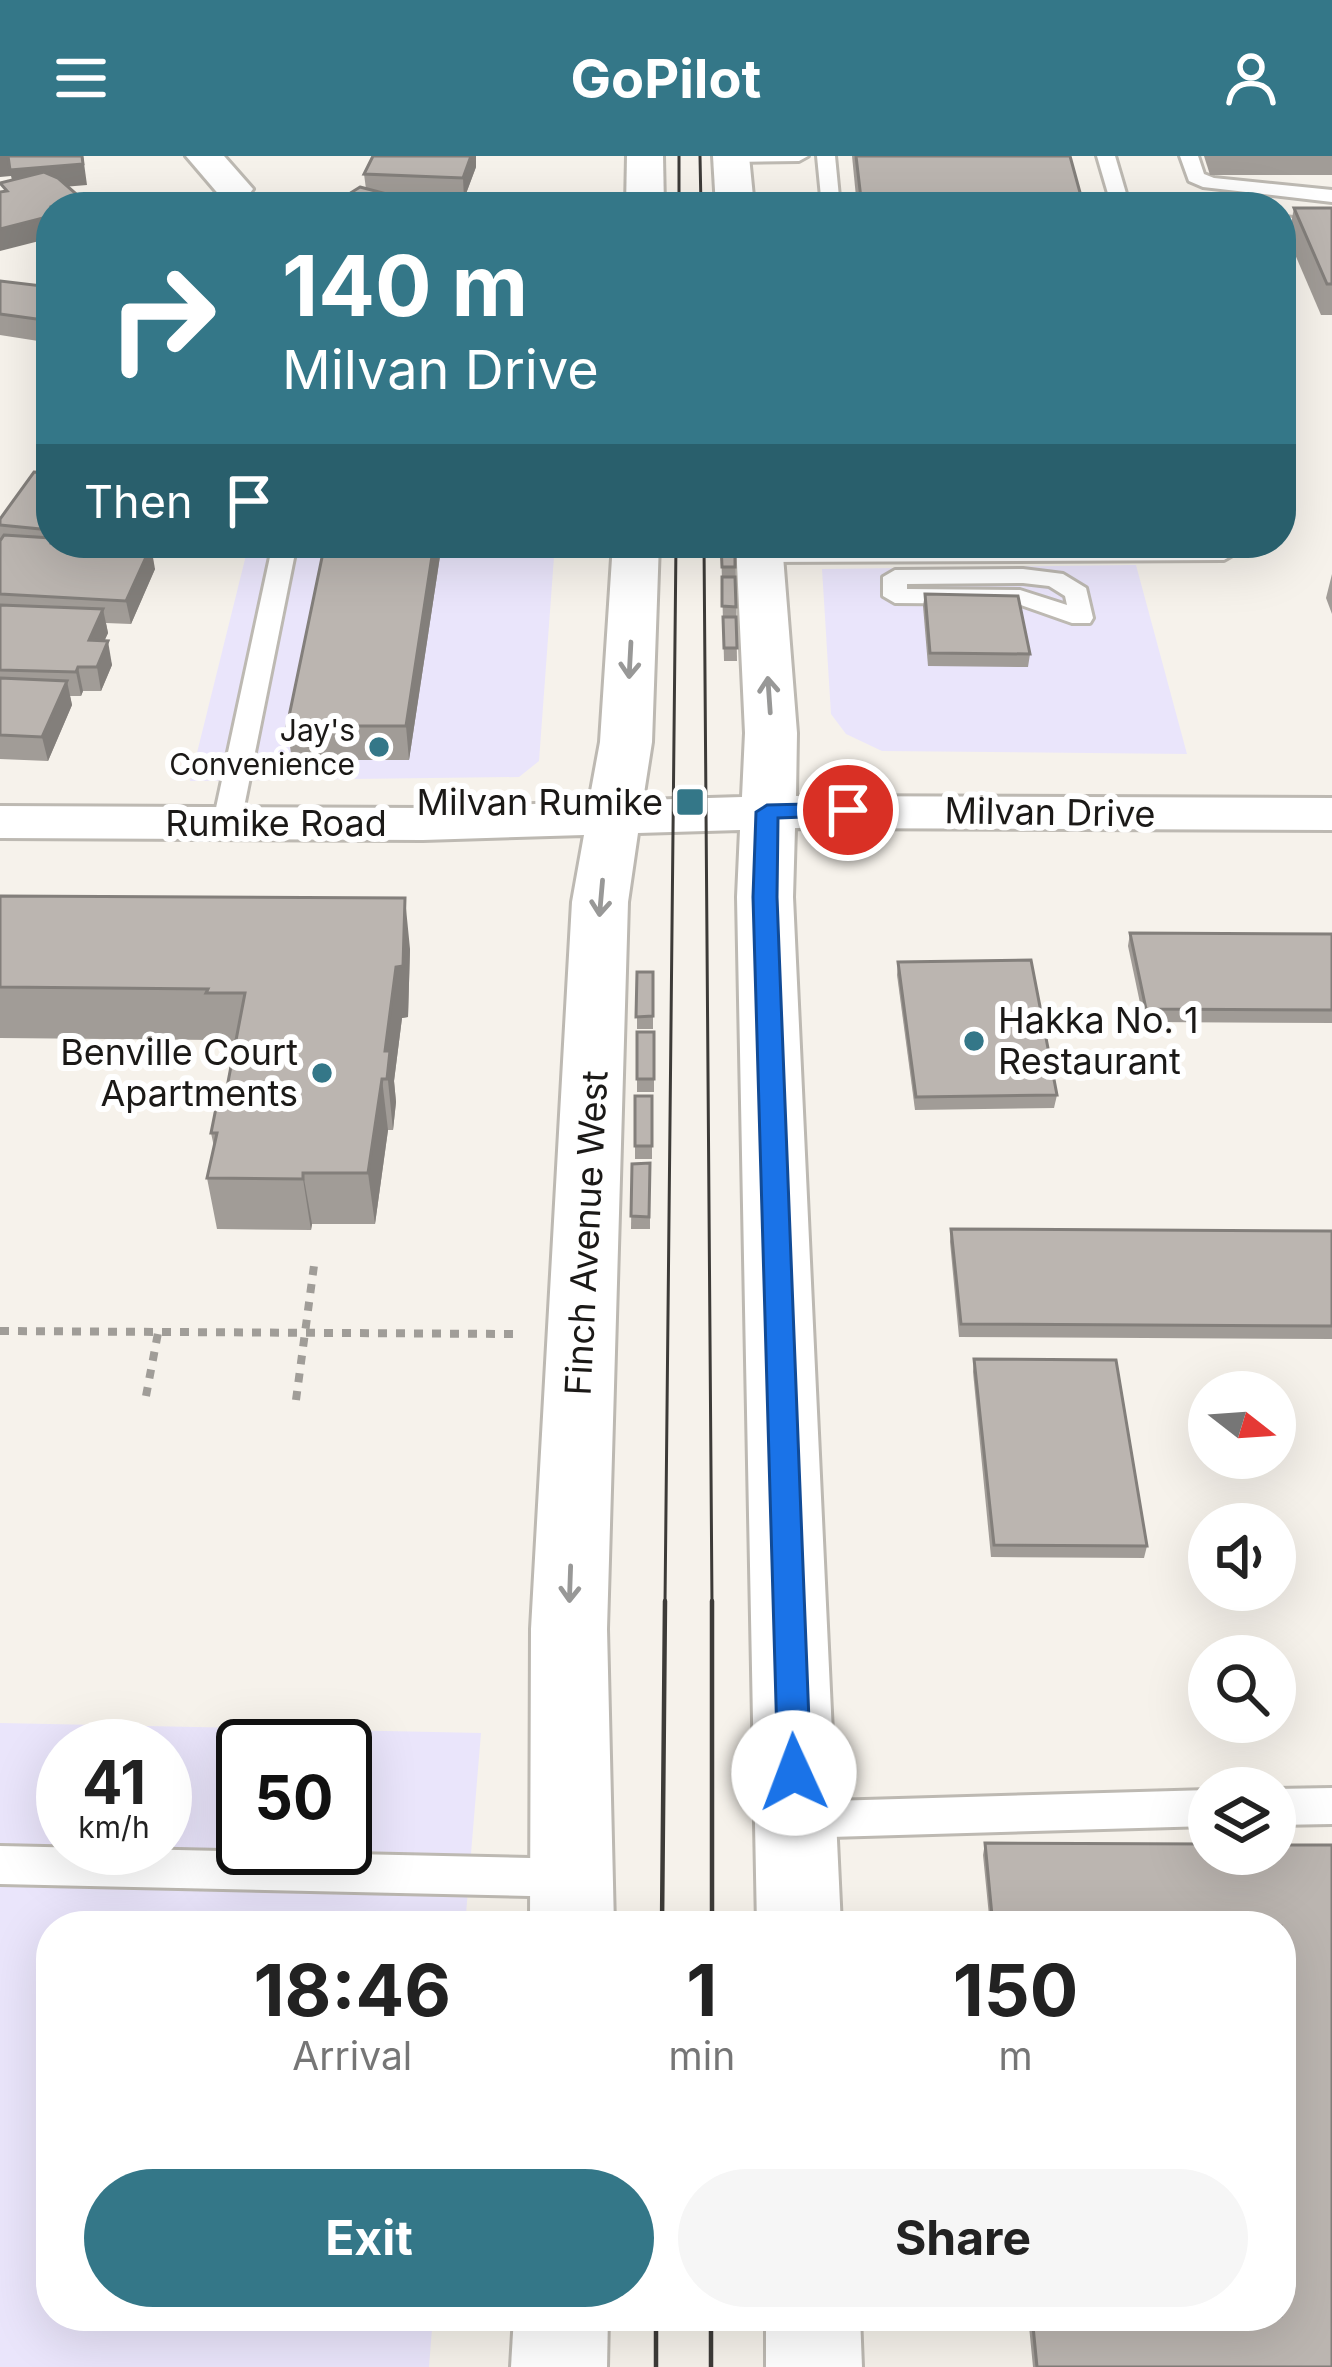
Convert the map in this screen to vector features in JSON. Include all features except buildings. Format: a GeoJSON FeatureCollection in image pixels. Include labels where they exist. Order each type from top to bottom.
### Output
{"type":"FeatureCollection","features":[{"type":"Feature","properties":{"kind":"main road"},"geometry":{"type":"LineString","coordinates":[[204,156],[234,189]]}},
{"type":"Feature","properties":{"kind":"main road"},"geometry":{"type":"LineString","coordinates":[[645,156],[645,192]]}},
{"type":"Feature","properties":{"kind":"main road"},"geometry":{"type":"LineString","coordinates":[[731,157],[734,192]]}},
{"type":"Feature","properties":{"kind":"main road","name":"Finch Avenue West"},"geometry":{"type":"LineString","coordinates":[[573,1902],[568,1629],[600,902],[626,742],[635,558]]}},
{"type":"Feature","properties":{"kind":"main road"},"geometry":{"type":"LineString","coordinates":[[760,558],[771,733],[765,897],[799,1911]]}},
{"type":"Feature","properties":{"kind":"main road","name":"Rumike Road"},"geometry":{"type":"LineString","coordinates":[[0,822],[423,824],[767,812]]}},
{"type":"Feature","properties":{"kind":"main road","name":"Milvan Drive"},"geometry":{"type":"LineString","coordinates":[[767,812],[1332,814]]}},
{"type":"Feature","properties":{"kind":"main road"},"geometry":{"type":"LineString","coordinates":[[560,2367],[561,2331]]}},
{"type":"Feature","properties":{"kind":"main road"},"geometry":{"type":"LineString","coordinates":[[813,2331],[814,2367]]}},
{"type":"Feature","properties":{"kind":"lane"},"geometry":{"type":"LineString","coordinates":[[731,157],[799,156]]}},
{"type":"Feature","properties":{"kind":"lane"},"geometry":{"type":"LineString","coordinates":[[826,156],[830,192]]}},
{"type":"Feature","properties":{"kind":"lane"},"geometry":{"type":"LineString","coordinates":[[1106,156],[1117,192]]}},
{"type":"Feature","properties":{"kind":"lane"},"geometry":{"type":"LineString","coordinates":[[1189,156],[1196,177],[1210,182],[1332,196]]}},
{"type":"Feature","properties":{"kind":"lane"},"geometry":{"type":"LineString","coordinates":[[1296,225],[1332,231]]}},
{"type":"Feature","properties":{"kind":"lane"},"geometry":{"type":"LineString","coordinates":[[227,822],[281,558]]}},
{"type":"Feature","properties":{"kind":"lane"},"geometry":{"type":"LineString","coordinates":[[895,596],[1020,598],[1081,618]]}},
{"type":"Feature","properties":{"kind":"lane"},"geometry":{"type":"LineString","coordinates":[[1296,1807],[1332,1806]]}},
{"type":"Feature","properties":{"kind":"lane"},"geometry":{"type":"LineString","coordinates":[[796,1820],[1188,1809]]}},
{"type":"Feature","properties":{"kind":"lane"},"geometry":{"type":"LineString","coordinates":[[0,1865],[573,1902]]}},
{"type":"Feature","properties":{"kind":"path"},"geometry":{"type":"LineString","coordinates":[[296,1400],[315,1258]]}},
{"type":"Feature","properties":{"kind":"path"},"geometry":{"type":"LineString","coordinates":[[0,1331],[516,1334]]}},
{"type":"Feature","properties":{"kind":"path"},"geometry":{"type":"LineString","coordinates":[[146,1396],[158,1332]]}},
{"type":"Feature","properties":{"kind":"shaded area"},"geometry":{"type":"Polygon","coordinates":[[[245,558],[554,558],[539,761],[519,777],[190,781],[245,558]]]}},
{"type":"Feature","properties":{"kind":"shaded area"},"geometry":{"type":"Polygon","coordinates":[[[1136,565],[1187,754],[882,751],[846,734],[831,714],[822,569],[1136,565]]]}},
{"type":"Feature","properties":{"kind":"shaded area"},"geometry":{"type":"Polygon","coordinates":[[[0,1723],[36,1724],[36,1875],[192,1875],[192,1727],[216,1727],[216,1875],[372,1875],[372,1731],[481,1733],[466,1911],[36,1911],[36,2331],[432,2331],[429,2367],[0,2367],[0,1723]]]}},
{"type":"Feature","properties":{"kind":"tram line"},"geometry":{"type":"LineString","coordinates":[[679,156],[679,192]]}},
{"type":"Feature","properties":{"kind":"tram line"},"geometry":{"type":"LineString","coordinates":[[700,156],[701,192]]}},
{"type":"Feature","properties":{"kind":"tram line"},"geometry":{"type":"LineString","coordinates":[[665,1604],[676,558]]}},
{"type":"Feature","properties":{"kind":"tram line"},"geometry":{"type":"LineString","coordinates":[[704,558],[712,1604]]}},
{"type":"Feature","properties":{"kind":"tram line"},"geometry":{"type":"LineString","coordinates":[[662,1911],[665,1601]]}},
{"type":"Feature","properties":{"kind":"tram line"},"geometry":{"type":"LineString","coordinates":[[712,1604],[712,1911]]}},
{"type":"Feature","properties":{"kind":"tram line"},"geometry":{"type":"LineString","coordinates":[[656,2331],[656,2367]]}},
{"type":"Feature","properties":{"kind":"tram line"},"geometry":{"type":"LineString","coordinates":[[711,2331],[711,2367]]}},
{"type":"Feature","properties":{"kind":"place","name":"Jay's Convenience"},"geometry":{"type":"Point","coordinates":[379,747]}},
{"type":"Feature","properties":{"kind":"place","name":"Milvan Rumike"},"geometry":{"type":"Point","coordinates":[690,802]}},
{"type":"Feature","properties":{"kind":"place","name":"Hakka No. 1 Restaurant"},"geometry":{"type":"Point","coordinates":[974,1041]}},
{"type":"Feature","properties":{"kind":"place","name":"Benville Court Apartments"},"geometry":{"type":"Point","coordinates":[322,1073]}},
{"type":"Feature","properties":{"kind":"route"},"geometry":{"type":"LineString","coordinates":[[794,1773],[765,897],[767,812],[848,810]]}}]}
